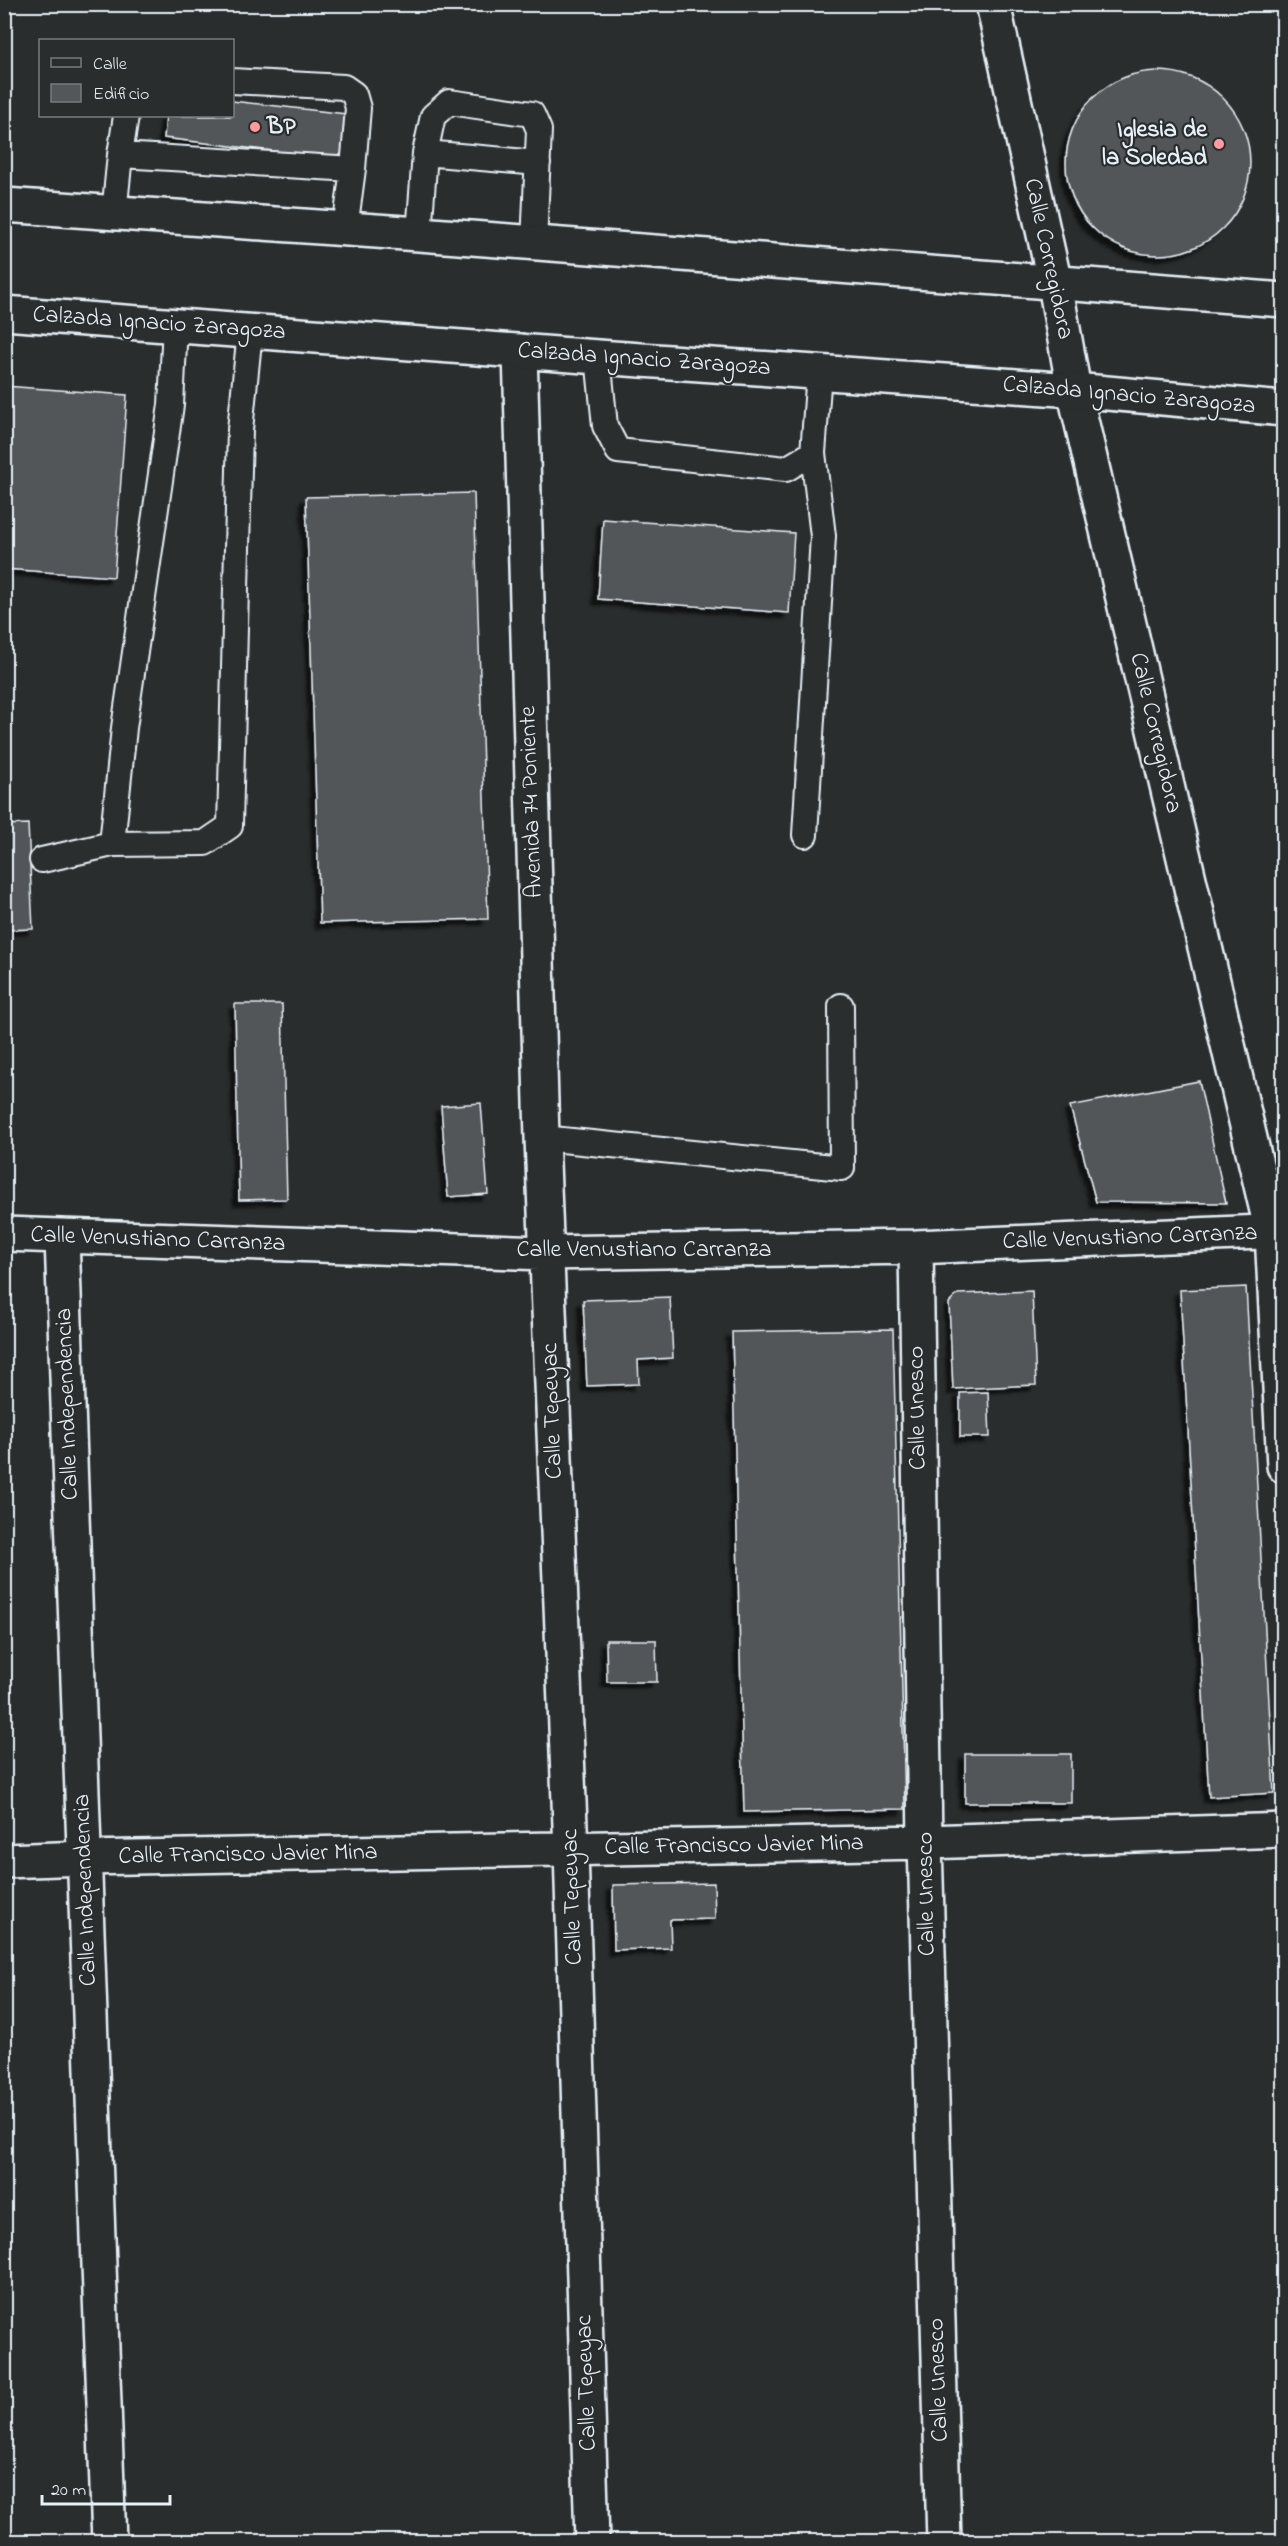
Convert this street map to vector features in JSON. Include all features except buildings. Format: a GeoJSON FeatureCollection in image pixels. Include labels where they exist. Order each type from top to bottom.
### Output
{"type":"FeatureCollection","features":[{"type":"Feature","properties":{"kind":"street","name":"Calle Corregidora"},"geometry":{"type":"LineString","coordinates":[[993,4],[1055,284],[1074,390],[1278,1232],[1284,1466]]}},
{"type":"Feature","properties":{"kind":"street"},"geometry":{"type":"LineString","coordinates":[[4,205],[1284,300]]}},
{"type":"Feature","properties":{"kind":"street","name":"Calzada Ignacio Zaragoza"},"geometry":{"type":"LineString","coordinates":[[4,313],[1074,390],[1284,409]]}},
{"type":"Feature","properties":{"kind":"street","name":"Avenida 74 Poniente"},"geometry":{"type":"LineString","coordinates":[[520,351],[546,1252]]}},
{"type":"Feature","properties":{"kind":"street","name":"Calle Venustiano Carranza"},"geometry":{"type":"LineString","coordinates":[[4,1234],[62,1238],[546,1252],[916,1247],[1278,1232]]}},
{"type":"Feature","properties":{"kind":"street","name":"Calle Independencia"},"geometry":{"type":"LineString","coordinates":[[62,1238],[109,2541]]}},
{"type":"Feature","properties":{"kind":"street","name":"Calle Unesco"},"geometry":{"type":"LineString","coordinates":[[916,1247],[925,1842],[944,2541]]}},
{"type":"Feature","properties":{"kind":"street","name":"Calle Tepeyac"},"geometry":{"type":"LineString","coordinates":[[546,1252],[572,1850],[592,2541]]}},
{"type":"Feature","properties":{"kind":"street","name":"Calle Francisco Javier Mina"},"geometry":{"type":"LineString","coordinates":[[4,1861],[925,1842],[1284,1830]]}},
{"type":"Feature","properties":{"kind":"lane"},"geometry":{"type":"LineString","coordinates":[[234,81],[344,87],[354,94],[358,108],[345,229]]}},
{"type":"Feature","properties":{"kind":"lane"},"geometry":{"type":"LineString","coordinates":[[419,234],[425,153],[433,116],[449,102],[532,114],[539,130],[534,244]]}},
{"type":"Feature","properties":{"kind":"lane"},"geometry":{"type":"LineString","coordinates":[[114,214],[126,117]]}},
{"type":"Feature","properties":{"kind":"lane"},"geometry":{"type":"LineString","coordinates":[[425,153],[538,162]]}},
{"type":"Feature","properties":{"kind":"lane"},"geometry":{"type":"LineString","coordinates":[[120,155],[353,170]]}},
{"type":"Feature","properties":{"kind":"lane"},"geometry":{"type":"LineString","coordinates":[[112,844],[124,728],[171,405],[175,326]]}},
{"type":"Feature","properties":{"kind":"lane"},"geometry":{"type":"LineString","coordinates":[[42,860],[112,844],[205,843],[230,826],[240,430],[250,331]]}},
{"type":"Feature","properties":{"kind":"lane"},"geometry":{"type":"LineString","coordinates":[[598,357],[605,426],[618,451],[786,470],[813,453]]}},
{"type":"Feature","properties":{"kind":"lane"},"geometry":{"type":"LineString","coordinates":[[805,835],[823,536],[813,453],[819,372]]}},
{"type":"Feature","properties":{"kind":"lane"},"geometry":{"type":"LineString","coordinates":[[542,1138],[842,1168],[841,1006]]}},
{"type":"Feature","properties":{"kind":"place","name":"BP"},"geometry":{"type":"Point","coordinates":[255,127]}},
{"type":"Feature","properties":{"kind":"place","name":"Iglesia de la Soledad"},"geometry":{"type":"Point","coordinates":[1219,144]}}]}
